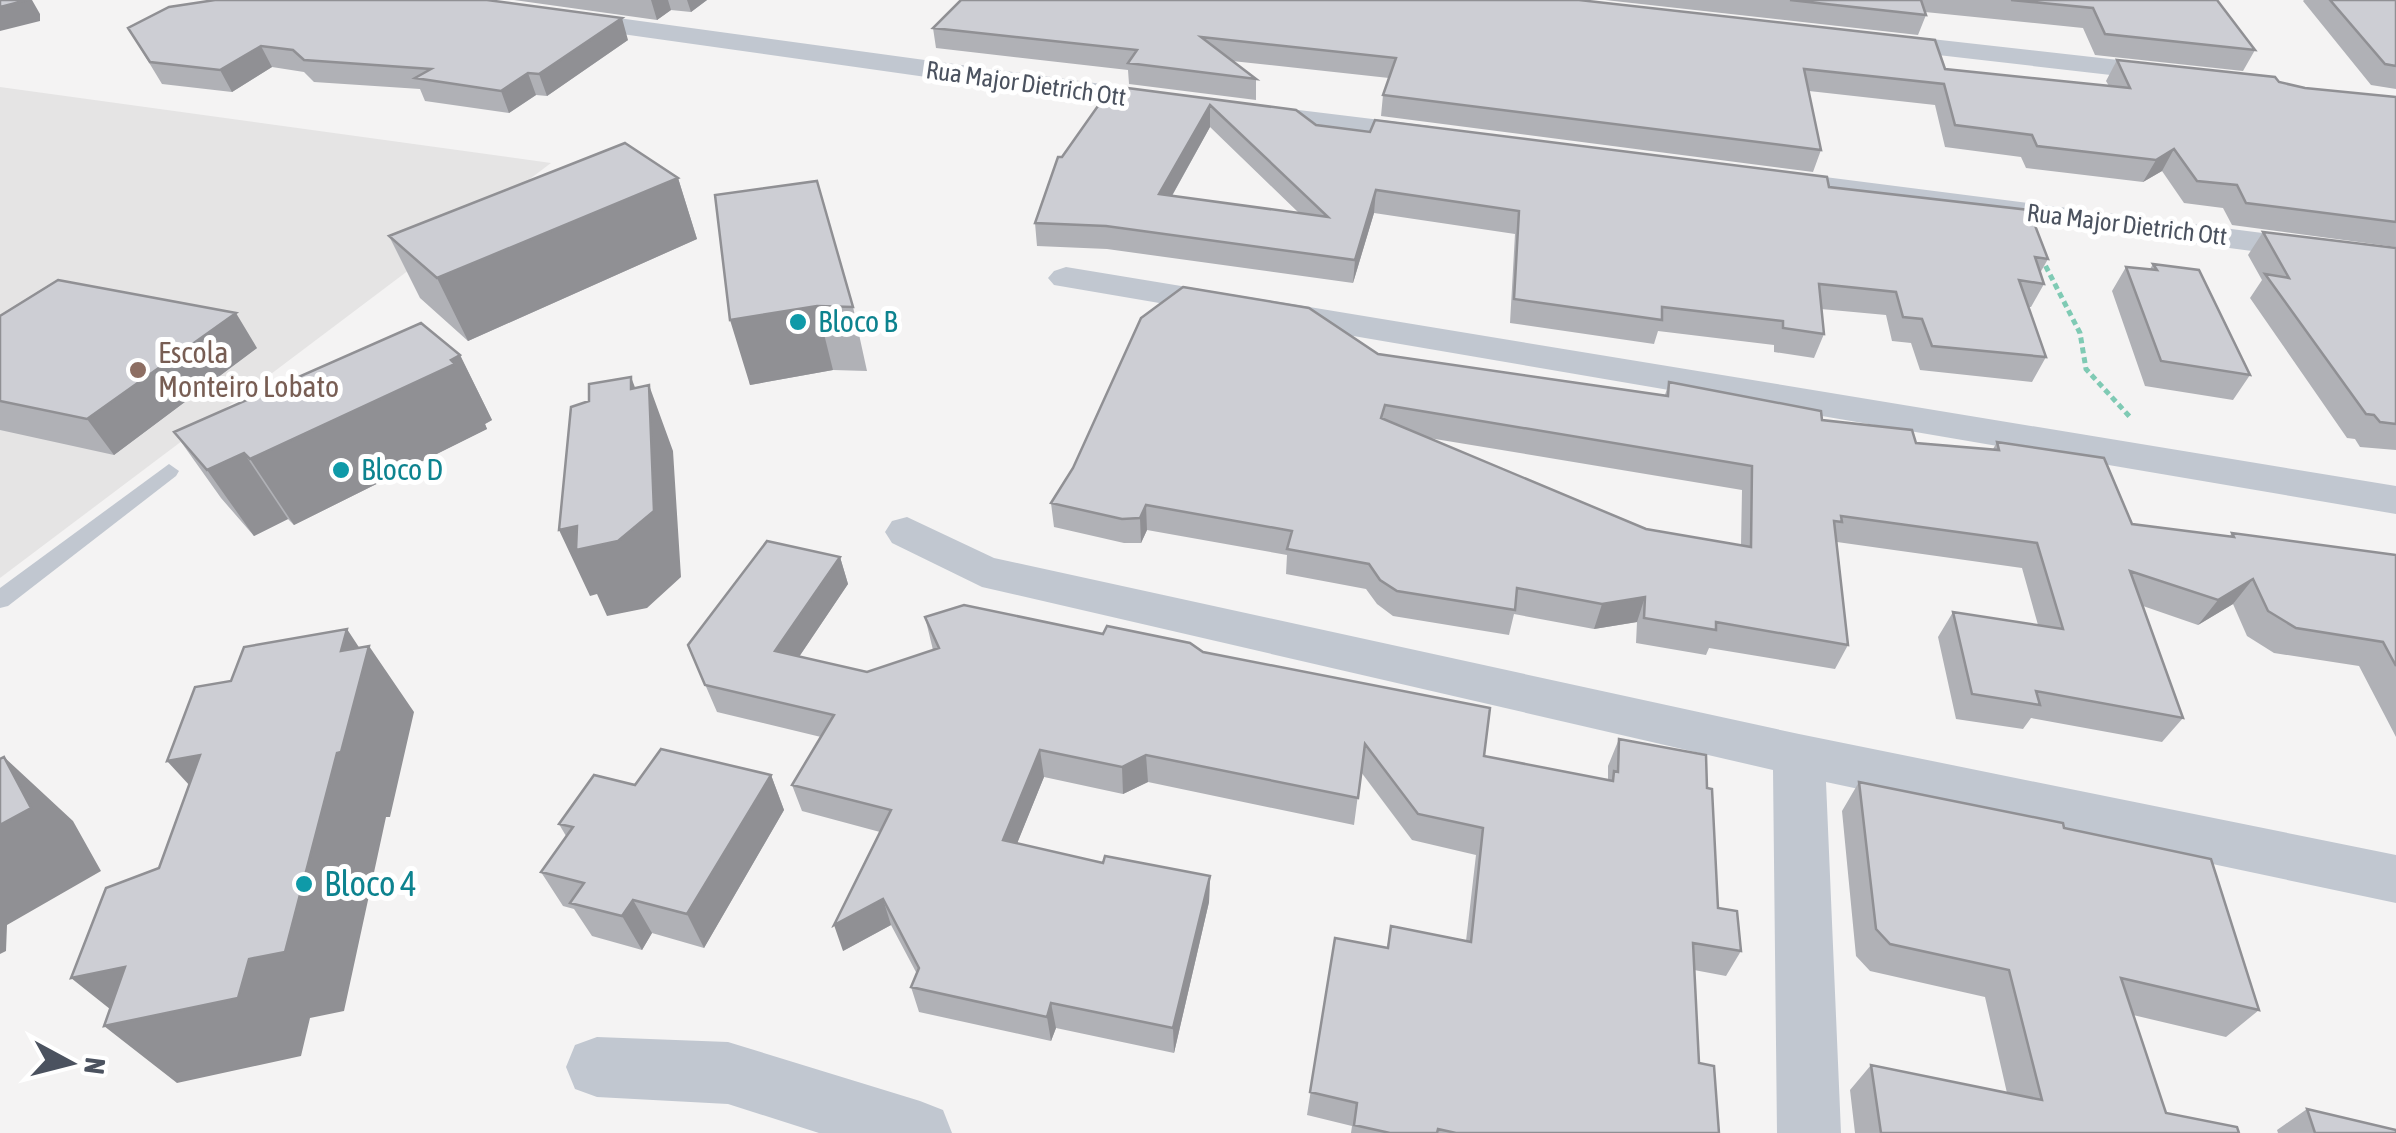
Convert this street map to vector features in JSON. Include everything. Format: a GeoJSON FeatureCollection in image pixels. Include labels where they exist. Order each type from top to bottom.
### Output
{"type":"FeatureCollection","features":[{"type":"Feature","properties":{"kind":"street","name":"Rua Major Dietrich Ott"},"geometry":{"type":"LineString","coordinates":[[545,16],[1452,138]]}},
{"type":"Feature","properties":{"kind":"street"},"geometry":{"type":"LineString","coordinates":[[1858,39],[2207,78]]}},
{"type":"Feature","properties":{"kind":"street","name":"Rua Major Dietrich Ott"},"geometry":{"type":"LineString","coordinates":[[1749,176],[2396,260]]}},
{"type":"Feature","properties":{"kind":"street"},"geometry":{"type":"LineString","coordinates":[[1066,278],[2396,500]]}},
{"type":"Feature","properties":{"kind":"street"},"geometry":{"type":"LineString","coordinates":[[908,532],[982,570],[1799,755],[2396,879]]}},
{"type":"Feature","properties":{"kind":"street"},"geometry":{"type":"LineString","coordinates":[[1799,755],[1809,1133]]}},
{"type":"Feature","properties":{"kind":"street"},"geometry":{"type":"LineString","coordinates":[[598,1067],[728,1072],[920,1133]]}},
{"type":"Feature","properties":{"kind":"lane"},"geometry":{"type":"LineString","coordinates":[[0,600],[169,471]]}},
{"type":"Feature","properties":{"kind":"path"},"geometry":{"type":"LineString","coordinates":[[2026,211],[2040,254],[2080,332],[2086,368],[2163,462]]}},
{"type":"Feature","properties":{"kind":"shaded area","name":"Escola Monteiro Lobato"},"geometry":{"type":"Polygon","coordinates":[[[0,87],[551,163],[0,578],[0,87]]]}},
{"type":"Feature","properties":{"kind":"building"},"geometry":{"type":"Polygon","coordinates":[[[0,0],[27,0],[0,7],[0,0]]]}},
{"type":"Feature","properties":{"kind":"building"},"geometry":{"type":"Polygon","coordinates":[[[215,0],[487,0],[622,18],[539,74],[528,73],[501,91],[415,78],[431,69],[304,60],[293,50],[261,46],[220,70],[150,62],[128,28],[169,7],[215,0]]]}},
{"type":"Feature","properties":{"kind":"building"},"geometry":{"type":"Polygon","coordinates":[[[961,0],[1579,0],[1935,40],[1945,69],[2130,88],[2117,60],[2275,77],[2279,82],[2305,88],[2396,97],[2396,222],[2246,203],[2237,185],[2197,181],[2174,149],[2156,160],[2037,146],[2032,135],[1955,125],[1944,84],[1804,69],[1821,150],[1383,95],[1396,58],[1201,37],[1256,79],[1128,63],[1137,50],[933,28],[961,0]]]}},
{"type":"Feature","properties":{"kind":"building"},"geometry":{"type":"Polygon","coordinates":[[[1790,0],[1921,0],[1926,15],[1790,0]]]}},
{"type":"Feature","properties":{"kind":"building"},"geometry":{"type":"Polygon","coordinates":[[[2011,0],[2217,0],[2255,50],[2105,34],[2093,8],[2011,0]]]}},
{"type":"Feature","properties":{"kind":"building"},"geometry":{"type":"Polygon","coordinates":[[[2330,0],[2396,0],[2396,66],[2385,64],[2330,0]]]}},
{"type":"Feature","properties":{"kind":"building"},"geometry":{"type":"Polygon","coordinates":[[[1112,86],[1296,110],[1316,125],[1370,132],[1375,120],[1827,177],[1829,187],[2029,210],[2048,259],[2035,257],[2044,284],[2019,280],[2046,357],[1932,346],[1922,319],[1903,317],[1896,292],[1819,284],[1824,334],[1783,328],[1783,321],[1662,307],[1662,320],[1514,299],[1519,211],[1376,190],[1355,260],[1106,226],[1035,223],[1058,157],[1062,157],[1112,86]],[[1210,105],[1159,194],[1328,217],[1210,105]]]}},
{"type":"Feature","properties":{"kind":"building"},"geometry":{"type":"Polygon","coordinates":[[[625,143],[678,178],[437,278],[389,236],[625,143]]]}},
{"type":"Feature","properties":{"kind":"building"},"geometry":{"type":"Polygon","coordinates":[[[817,181],[853,307],[817,306],[730,320],[715,195],[817,181]]]}},
{"type":"Feature","properties":{"kind":"building"},"geometry":{"type":"Polygon","coordinates":[[[2263,232],[2396,248],[2396,424],[2380,422],[2374,415],[2366,414],[2265,274],[2289,278],[2263,232]]]}},
{"type":"Feature","properties":{"kind":"building"},"geometry":{"type":"Polygon","coordinates":[[[2153,264],[2199,270],[2250,375],[2161,361],[2126,267],[2157,270],[2153,264]]]}},
{"type":"Feature","properties":{"kind":"building"},"geometry":{"type":"Polygon","coordinates":[[[58,280],[236,313],[87,419],[0,401],[0,316],[58,280]]]}},
{"type":"Feature","properties":{"kind":"building"},"geometry":{"type":"Polygon","coordinates":[[[1183,287],[1309,308],[1378,354],[1668,396],[1669,382],[1821,411],[1822,420],[1912,430],[1916,443],[1999,450],[1997,442],[2104,458],[2132,524],[2396,555],[2396,666],[2383,642],[2296,628],[2268,611],[2253,579],[2218,600],[2130,571],[2183,718],[2036,691],[2040,705],[1972,694],[1953,612],[2063,629],[2037,543],[1841,516],[1842,522],[1834,521],[1848,645],[1716,622],[1716,630],[1644,618],[1645,597],[1602,604],[1517,588],[1515,610],[1397,591],[1380,580],[1369,564],[1287,549],[1292,531],[1146,505],[1140,518],[1122,519],[1051,503],[1073,468],[1141,318],[1183,287]],[[1385,405],[1381,418],[1646,529],[1751,547],[1752,466],[1385,405]]]}},
{"type":"Feature","properties":{"kind":"building"},"geometry":{"type":"Polygon","coordinates":[[[421,323],[460,355],[451,360],[455,364],[250,459],[244,453],[207,470],[174,432],[421,323]]]}},
{"type":"Feature","properties":{"kind":"building"},"geometry":{"type":"Polygon","coordinates":[[[631,377],[631,389],[649,385],[654,511],[618,541],[576,550],[577,526],[559,530],[571,407],[589,401],[589,384],[631,377]]]}},
{"type":"Feature","properties":{"kind":"building"},"geometry":{"type":"Polygon","coordinates":[[[767,541],[840,557],[775,651],[867,672],[939,648],[925,617],[964,605],[1103,634],[1107,626],[1190,643],[1203,652],[1490,708],[1484,756],[1613,781],[1614,771],[1618,772],[1619,739],[1706,755],[1707,788],[1712,789],[1718,908],[1737,911],[1741,951],[1693,943],[1699,1063],[1714,1066],[1719,1133],[1456,1133],[1438,1129],[1437,1133],[1390,1133],[1354,1125],[1357,1103],[1310,1092],[1335,938],[1388,948],[1391,926],[1471,942],[1483,828],[1418,814],[1365,744],[1358,798],[1146,755],[1122,767],[1040,750],[1003,840],[1103,863],[1105,856],[1210,876],[1173,1028],[1051,1003],[1047,1017],[911,987],[919,968],[883,899],[834,925],[891,810],[792,785],[834,715],[705,685],[688,645],[767,541]]]}},
{"type":"Feature","properties":{"kind":"building"},"geometry":{"type":"Polygon","coordinates":[[[347,629],[341,651],[369,646],[285,952],[249,959],[238,998],[104,1026],[125,967],[71,978],[106,888],[159,868],[200,755],[167,761],[195,687],[231,681],[244,647],[347,629]]]}},
{"type":"Feature","properties":{"kind":"building"},"geometry":{"type":"Polygon","coordinates":[[[661,749],[771,775],[687,914],[633,900],[622,916],[570,903],[584,883],[541,872],[573,827],[559,824],[594,775],[635,785],[661,749]]]}},
{"type":"Feature","properties":{"kind":"building"},"geometry":{"type":"Polygon","coordinates":[[[4,757],[31,808],[0,825],[0,759],[4,757]]]}},
{"type":"Feature","properties":{"kind":"building"},"geometry":{"type":"Polygon","coordinates":[[[1859,782],[2063,823],[2064,828],[2211,859],[2259,1010],[2121,978],[2166,1113],[2237,1127],[2239,1133],[1881,1133],[1871,1065],[2042,1100],[2009,970],[1890,944],[1876,929],[1859,782]]]}},
{"type":"Feature","properties":{"kind":"building"},"geometry":{"type":"Polygon","coordinates":[[[2307,1109],[2396,1130],[2396,1133],[2315,1133],[2307,1109]]]}},
{"type":"Feature","properties":{"kind":"place","name":"Bloco B"},"geometry":{"type":"Point","coordinates":[798,322]}},
{"type":"Feature","properties":{"kind":"place","name":"Escola Monteiro Lobato"},"geometry":{"type":"Point","coordinates":[138,370]}},
{"type":"Feature","properties":{"kind":"place","name":"Bloco D"},"geometry":{"type":"Point","coordinates":[341,470]}},
{"type":"Feature","properties":{"kind":"place","name":"Bloco 4"},"geometry":{"type":"Point","coordinates":[304,884]}}]}
